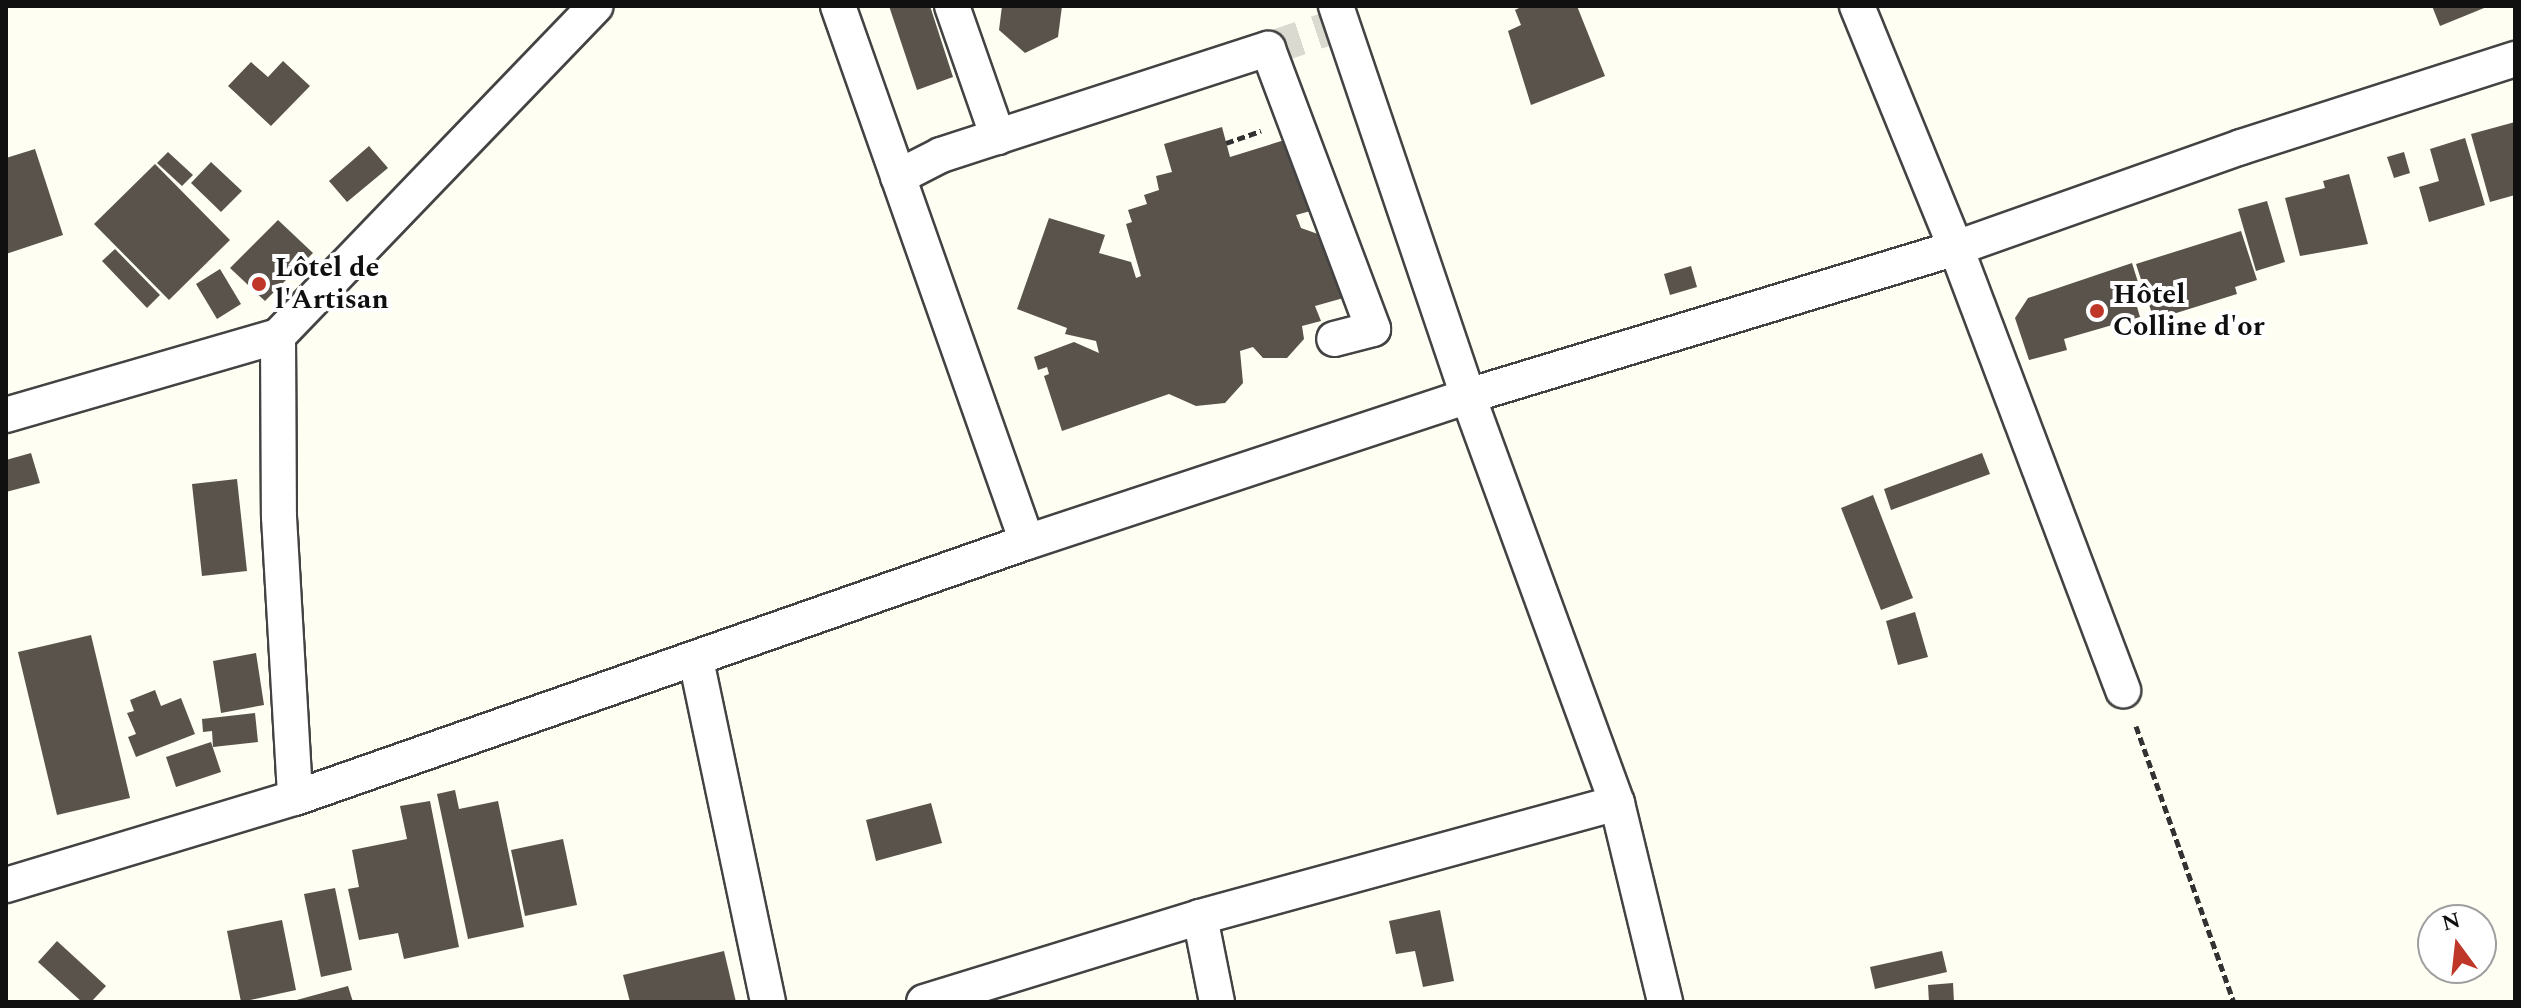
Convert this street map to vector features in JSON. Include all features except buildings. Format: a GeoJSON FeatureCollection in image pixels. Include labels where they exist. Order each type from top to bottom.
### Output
{"type":"FeatureCollection","features":[{"type":"Feature","properties":{"kind":"street"},"geometry":{"type":"LineString","coordinates":[[6,415],[278,336],[596,6]]}},
{"type":"Feature","properties":{"kind":"street"},"geometry":{"type":"LineString","coordinates":[[838,6],[1027,542]]}},
{"type":"Feature","properties":{"kind":"street"},"geometry":{"type":"LineString","coordinates":[[952,6],[998,137]]}},
{"type":"Feature","properties":{"kind":"street"},"geometry":{"type":"LineString","coordinates":[[1336,6],[1468,396],[1617,803],[1665,1002]]}},
{"type":"Feature","properties":{"kind":"street"},"geometry":{"type":"LineString","coordinates":[[1857,6],[1956,248],[2123,691]]}},
{"type":"Feature","properties":{"kind":"street"},"geometry":{"type":"LineString","coordinates":[[898,177],[941,155],[1268,49],[1373,329],[1334,339]]}},
{"type":"Feature","properties":{"kind":"street"},"geometry":{"type":"LineString","coordinates":[[6,885],[295,798],[1027,542],[1468,396],[1956,248],[2241,147],[2515,59]]}},
{"type":"Feature","properties":{"kind":"street"},"geometry":{"type":"LineString","coordinates":[[278,336],[279,517],[295,798]]}},
{"type":"Feature","properties":{"kind":"street"},"geometry":{"type":"LineString","coordinates":[[696,660],[768,1002]]}},
{"type":"Feature","properties":{"kind":"street"},"geometry":{"type":"LineString","coordinates":[[924,1002],[1200,917],[1617,803]]}},
{"type":"Feature","properties":{"kind":"street"},"geometry":{"type":"LineString","coordinates":[[1200,917],[1217,1002]]}},
{"type":"Feature","properties":{"kind":"path"},"geometry":{"type":"LineString","coordinates":[[2123,691],[2234,1002]]}},
{"type":"Feature","properties":{"kind":"tunnel"},"geometry":{"type":"LineString","coordinates":[[1268,49],[1342,24]]}},
{"type":"Feature","properties":{"kind":"place","name":"Lôtel de l'Artisan"},"geometry":{"type":"Point","coordinates":[259,284]}},
{"type":"Feature","properties":{"kind":"place","name":"Hôtel Colline d'or"},"geometry":{"type":"Point","coordinates":[2097,311]}}]}
